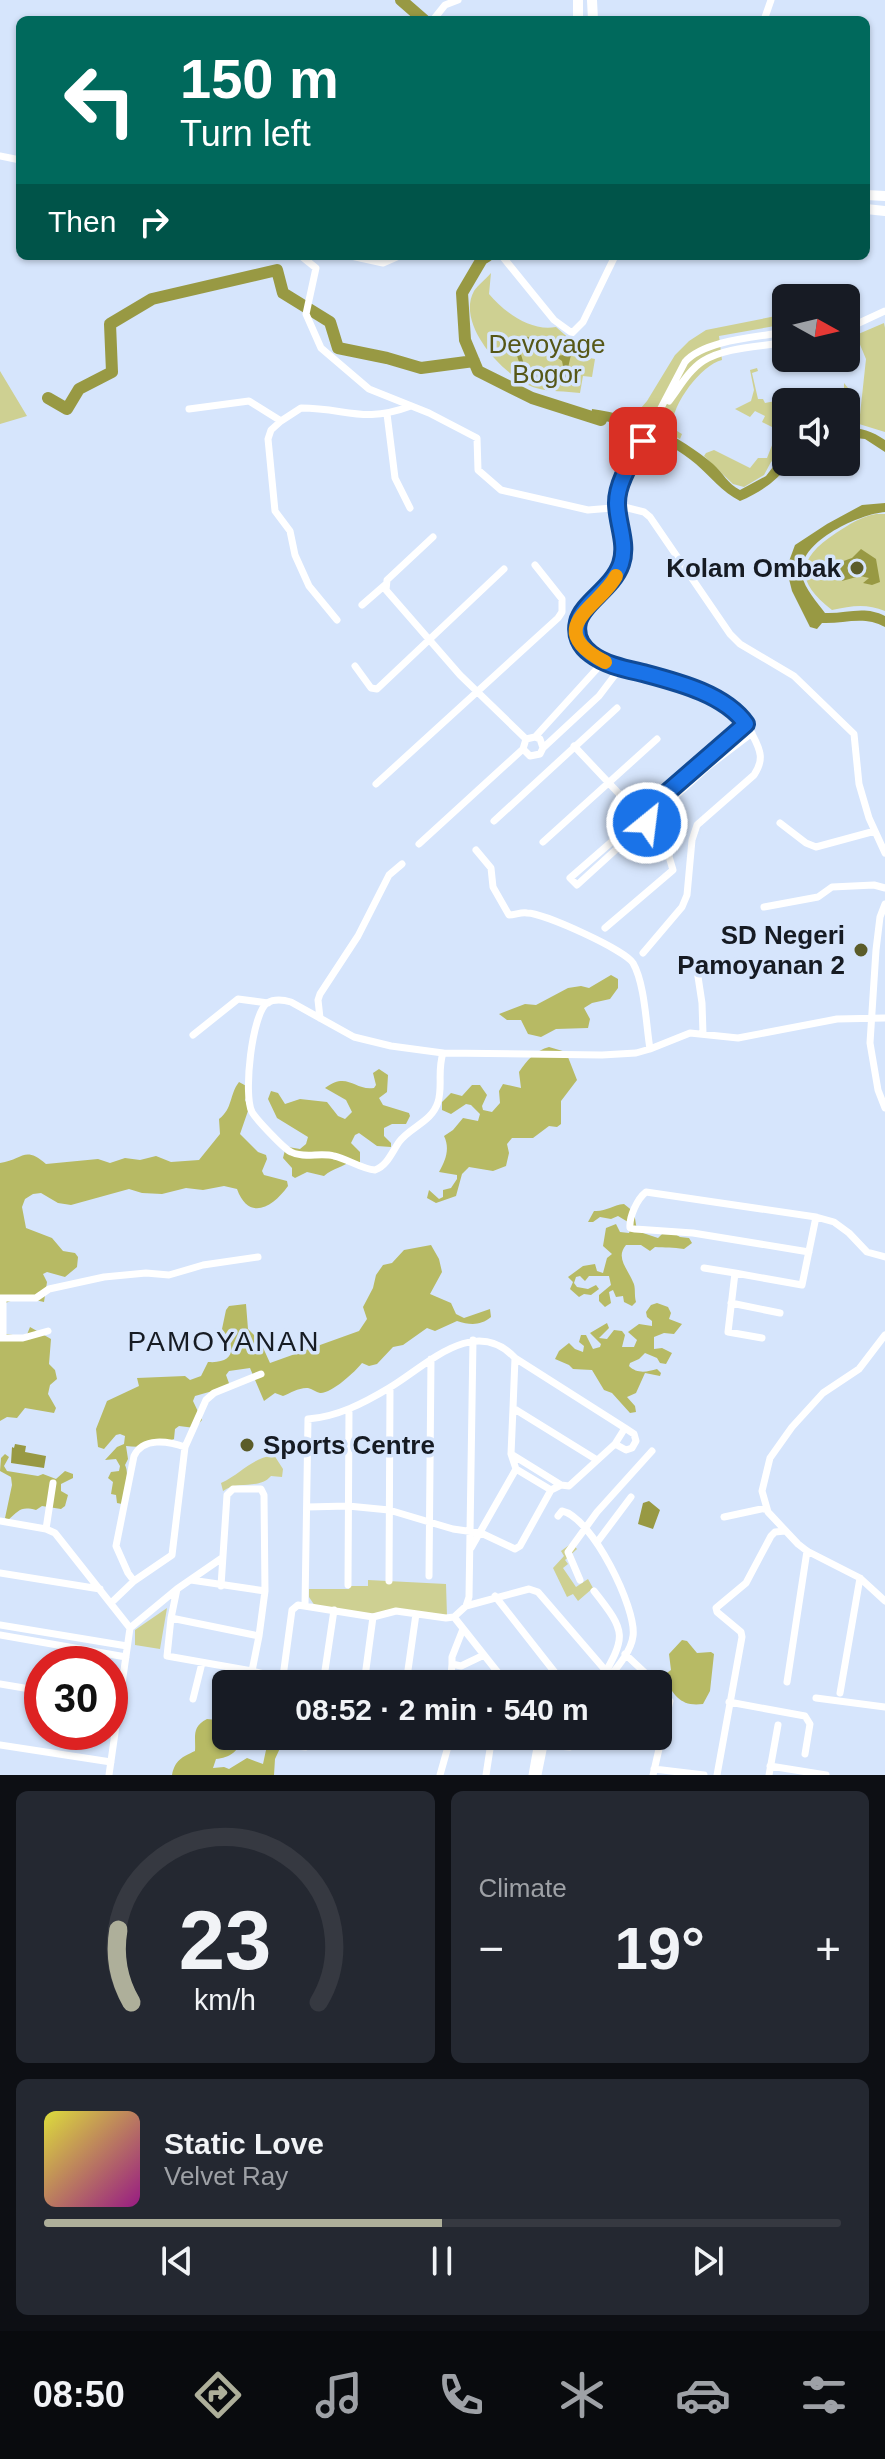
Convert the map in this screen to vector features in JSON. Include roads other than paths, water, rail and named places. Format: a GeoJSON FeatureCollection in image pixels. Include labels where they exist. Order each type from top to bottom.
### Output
{"type":"FeatureCollection","features":[{"type":"Feature","properties":{"kind":"street"},"geometry":{"type":"LineString","coordinates":[[436,16],[445,5],[458,0]]}},
{"type":"Feature","properties":{"kind":"street"},"geometry":{"type":"LineString","coordinates":[[306,260],[316,268],[306,312],[321,348],[369,389],[445,420],[477,438],[478,470],[497,488],[591,511],[617,507],[644,512],[650,517],[730,634],[794,676],[852,731],[856,739],[859,784],[885,853]]}},
{"type":"Feature","properties":{"kind":"street"},"geometry":{"type":"LineString","coordinates":[[369,260],[383,263],[390,260]]}},
{"type":"Feature","properties":{"kind":"street"},"geometry":{"type":"LineString","coordinates":[[506,260],[554,320],[572,333],[583,322],[613,260]]}},
{"type":"Feature","properties":{"kind":"street"},"geometry":{"type":"LineString","coordinates":[[860,321],[885,311]]}},
{"type":"Feature","properties":{"kind":"street"},"geometry":{"type":"LineString","coordinates":[[643,953],[682,907],[687,895],[692,840],[697,825],[754,775],[760,766],[761,751],[746,724],[731,707],[662,678],[604,661],[582,646],[578,622],[584,609],[612,583],[622,561],[623,544],[617,507],[621,482],[680,370],[691,355],[699,351],[772,335]]}},
{"type":"Feature","properties":{"kind":"street"},"geometry":{"type":"LineString","coordinates":[[665,403],[707,359],[772,344]]}},
{"type":"Feature","properties":{"kind":"street"},"geometry":{"type":"LineString","coordinates":[[189,409],[247,401],[281,421]]}},
{"type":"Feature","properties":{"kind":"street"},"geometry":{"type":"LineString","coordinates":[[337,620],[309,586],[295,555],[290,531],[272,504],[268,439],[271,430],[301,408],[367,416],[387,414],[411,406]]}},
{"type":"Feature","properties":{"kind":"street"},"geometry":{"type":"LineString","coordinates":[[387,414],[395,478],[410,508]]}},
{"type":"Feature","properties":{"kind":"street"},"geometry":{"type":"LineString","coordinates":[[362,605],[433,537]]}},
{"type":"Feature","properties":{"kind":"street"},"geometry":{"type":"LineString","coordinates":[[376,784],[546,631],[562,612],[559,593],[535,565]]}},
{"type":"Feature","properties":{"kind":"street"},"geometry":{"type":"LineString","coordinates":[[355,666],[371,688],[377,689],[504,569]]}},
{"type":"Feature","properties":{"kind":"street"},"geometry":{"type":"LineString","coordinates":[[385,585],[386,590],[477,692],[526,739]]}},
{"type":"Feature","properties":{"kind":"street"},"geometry":{"type":"LineString","coordinates":[[526,739],[535,737],[604,661]]}},
{"type":"Feature","properties":{"kind":"street"},"geometry":{"type":"LineString","coordinates":[[523,749],[527,755],[534,757],[540,754],[599,696],[621,667]]}},
{"type":"Feature","properties":{"kind":"street"},"geometry":{"type":"LineString","coordinates":[[494,821],[617,708]]}},
{"type":"Feature","properties":{"kind":"street"},"geometry":{"type":"LineString","coordinates":[[599,857],[746,724]]}},
{"type":"Feature","properties":{"kind":"street"},"geometry":{"type":"LineString","coordinates":[[695,773],[752,733]]}},
{"type":"Feature","properties":{"kind":"street"},"geometry":{"type":"LineString","coordinates":[[535,737],[542,742],[543,748]]}},
{"type":"Feature","properties":{"kind":"street"},"geometry":{"type":"LineString","coordinates":[[419,844],[523,749],[526,739]]}},
{"type":"Feature","properties":{"kind":"street"},"geometry":{"type":"LineString","coordinates":[[543,842],[657,739]]}},
{"type":"Feature","properties":{"kind":"street"},"geometry":{"type":"LineString","coordinates":[[722,743],[729,750]]}},
{"type":"Feature","properties":{"kind":"street"},"geometry":{"type":"LineString","coordinates":[[574,746],[665,843],[673,870],[605,928]]}},
{"type":"Feature","properties":{"kind":"street"},"geometry":{"type":"LineString","coordinates":[[780,823],[816,847],[875,831]]}},
{"type":"Feature","properties":{"kind":"street"},"geometry":{"type":"LineString","coordinates":[[476,850],[491,868],[493,887],[509,915],[528,913],[548,918],[609,946],[632,962],[640,982],[650,1049]]}},
{"type":"Feature","properties":{"kind":"street"},"geometry":{"type":"LineString","coordinates":[[320,1018],[320,994],[358,936],[389,875],[402,864]]}},
{"type":"Feature","properties":{"kind":"street"},"geometry":{"type":"LineString","coordinates":[[764,907],[818,897],[832,887],[874,885],[885,888]]}},
{"type":"Feature","properties":{"kind":"street"},"geometry":{"type":"LineString","coordinates":[[885,904],[880,917],[871,1018],[871,1053],[880,1099],[885,1108]]}},
{"type":"Feature","properties":{"kind":"street"},"geometry":{"type":"LineString","coordinates":[[697,970],[703,1034]]}},
{"type":"Feature","properties":{"kind":"street"},"geometry":{"type":"LineString","coordinates":[[874,980],[885,980]]}},
{"type":"Feature","properties":{"kind":"street"},"geometry":{"type":"LineString","coordinates":[[193,1035],[238,999],[291,1002],[354,1037],[443,1053],[636,1053],[690,1033],[738,1038],[825,1021],[885,1018]]}},
{"type":"Feature","properties":{"kind":"street"},"geometry":{"type":"LineString","coordinates":[[268,1003],[263,1008],[248,1068],[251,1109],[291,1153],[328,1154],[369,1170],[382,1167],[401,1139],[423,1123],[436,1108],[440,1091],[438,1070],[443,1053]]}},
{"type":"Feature","properties":{"kind":"street"},"geometry":{"type":"LineString","coordinates":[[809,1252],[693,1233],[635,1229],[630,1228],[629,1222],[640,1196],[646,1192],[816,1217],[834,1222],[867,1252],[885,1257]]}},
{"type":"Feature","properties":{"kind":"street"},"geometry":{"type":"LineString","coordinates":[[704,1268],[802,1285],[816,1217]]}},
{"type":"Feature","properties":{"kind":"street"},"geometry":{"type":"LineString","coordinates":[[48,1331],[23,1338],[2,1338],[1,1298],[36,1298],[49,1289],[104,1277],[146,1273],[169,1275],[203,1265],[258,1257]]}},
{"type":"Feature","properties":{"kind":"street"},"geometry":{"type":"LineString","coordinates":[[735,1273],[728,1332],[762,1338]]}},
{"type":"Feature","properties":{"kind":"street"},"geometry":{"type":"LineString","coordinates":[[731,1303],[780,1313]]}},
{"type":"Feature","properties":{"kind":"street"},"geometry":{"type":"LineString","coordinates":[[885,1335],[859,1369],[810,1405],[775,1448],[762,1485],[766,1508],[785,1531],[807,1551],[860,1578],[885,1601]]}},
{"type":"Feature","properties":{"kind":"street"},"geometry":{"type":"LineString","coordinates":[[466,1606],[469,1597],[473,1340]]}},
{"type":"Feature","properties":{"kind":"street"},"geometry":{"type":"LineString","coordinates":[[305,1605],[308,1419],[349,1409],[390,1388],[431,1359],[473,1340],[508,1351],[634,1434],[634,1446],[626,1450],[615,1444]]}},
{"type":"Feature","properties":{"kind":"street"},"geometry":{"type":"LineString","coordinates":[[515,1358],[511,1454],[516,1469],[551,1490]]}},
{"type":"Feature","properties":{"kind":"street"},"geometry":{"type":"LineString","coordinates":[[429,1576],[431,1359]]}},
{"type":"Feature","properties":{"kind":"street"},"geometry":{"type":"LineString","coordinates":[[111,1603],[134,1581],[172,1555],[185,1447],[208,1396],[261,1374]]}},
{"type":"Feature","properties":{"kind":"street"},"geometry":{"type":"LineString","coordinates":[[389,1581],[390,1388]]}},
{"type":"Feature","properties":{"kind":"street"},"geometry":{"type":"LineString","coordinates":[[513,1408],[597,1460]]}},
{"type":"Feature","properties":{"kind":"street"},"geometry":{"type":"LineString","coordinates":[[348,1585],[349,1409]]}},
{"type":"Feature","properties":{"kind":"street"},"geometry":{"type":"LineString","coordinates":[[511,1454],[561,1485],[569,1486],[615,1444],[625,1428]]}},
{"type":"Feature","properties":{"kind":"street"},"geometry":{"type":"LineString","coordinates":[[134,1581],[116,1546],[134,1456],[140,1446],[148,1442],[185,1447]]}},
{"type":"Feature","properties":{"kind":"street"},"geometry":{"type":"LineString","coordinates":[[580,1580],[568,1552],[597,1512],[652,1451]]}},
{"type":"Feature","properties":{"kind":"street"},"geometry":{"type":"LineString","coordinates":[[469,1550],[516,1469]]}},
{"type":"Feature","properties":{"kind":"street"},"geometry":{"type":"LineString","coordinates":[[46,1529],[53,1483]]}},
{"type":"Feature","properties":{"kind":"street"},"geometry":{"type":"LineString","coordinates":[[307,1507],[348,1506],[389,1510],[481,1533],[511,1549],[519,1548],[551,1490],[561,1485]]}},
{"type":"Feature","properties":{"kind":"street"},"geometry":{"type":"LineString","coordinates":[[221,1586],[227,1495],[233,1489],[261,1489],[264,1495],[265,1591],[252,1670]]}},
{"type":"Feature","properties":{"kind":"street"},"geometry":{"type":"LineString","coordinates":[[598,1541],[631,1497]]}},
{"type":"Feature","properties":{"kind":"street"},"geometry":{"type":"LineString","coordinates":[[724,1517],[766,1508]]}},
{"type":"Feature","properties":{"kind":"street"},"geometry":{"type":"LineString","coordinates":[[558,1516],[566,1511],[598,1541],[631,1620],[633,1640],[613,1670]]}},
{"type":"Feature","properties":{"kind":"street"},"geometry":{"type":"LineString","coordinates":[[0,1521],[46,1529],[60,1538],[130,1628]]}},
{"type":"Feature","properties":{"kind":"street"},"geometry":{"type":"LineString","coordinates":[[717,1775],[742,1637],[741,1632],[716,1608],[746,1583],[771,1536],[775,1532],[785,1531]]}},
{"type":"Feature","properties":{"kind":"street"},"geometry":{"type":"LineString","coordinates":[[787,1682],[807,1551]]}},
{"type":"Feature","properties":{"kind":"street"},"geometry":{"type":"LineString","coordinates":[[0,1625],[127,1646],[130,1628],[177,1589],[222,1558]]}},
{"type":"Feature","properties":{"kind":"street"},"geometry":{"type":"LineString","coordinates":[[0,1573],[100,1589]]}},
{"type":"Feature","properties":{"kind":"street"},"geometry":{"type":"LineString","coordinates":[[840,1693],[860,1578]]}},
{"type":"Feature","properties":{"kind":"street"},"geometry":{"type":"LineString","coordinates":[[191,1580],[265,1591]]}},
{"type":"Feature","properties":{"kind":"street"},"geometry":{"type":"LineString","coordinates":[[177,1589],[167,1656],[236,1670]]}},
{"type":"Feature","properties":{"kind":"street"},"geometry":{"type":"LineString","coordinates":[[282,1670],[292,1610],[298,1605],[373,1617],[396,1611],[454,1617],[466,1606],[495,1596],[535,1590],[605,1670]]}},
{"type":"Feature","properties":{"kind":"street"},"geometry":{"type":"LineString","coordinates":[[594,1591],[620,1630],[606,1670]]}},
{"type":"Feature","properties":{"kind":"street"},"geometry":{"type":"LineString","coordinates":[[495,1596],[553,1670]]}},
{"type":"Feature","properties":{"kind":"street"},"geometry":{"type":"LineString","coordinates":[[325,1670],[334,1610]]}},
{"type":"Feature","properties":{"kind":"street"},"geometry":{"type":"LineString","coordinates":[[408,1670],[416,1614]]}},
{"type":"Feature","properties":{"kind":"street"},"geometry":{"type":"LineString","coordinates":[[366,1670],[373,1617]]}},
{"type":"Feature","properties":{"kind":"street"},"geometry":{"type":"LineString","coordinates":[[454,1617],[495,1670]]}},
{"type":"Feature","properties":{"kind":"street"},"geometry":{"type":"LineString","coordinates":[[171,1618],[259,1636]]}},
{"type":"Feature","properties":{"kind":"street"},"geometry":{"type":"LineString","coordinates":[[452,1670],[452,1657],[463,1629]]}},
{"type":"Feature","properties":{"kind":"street"},"geometry":{"type":"LineString","coordinates":[[36,1642],[37,1632]]}},
{"type":"Feature","properties":{"kind":"street"},"geometry":{"type":"LineString","coordinates":[[0,1635],[60,1646]]}},
{"type":"Feature","properties":{"kind":"street"},"geometry":{"type":"LineString","coordinates":[[625,1654],[643,1670]]}},
{"type":"Feature","properties":{"kind":"street"},"geometry":{"type":"LineString","coordinates":[[452,1664],[461,1666],[484,1655]]}},
{"type":"Feature","properties":{"kind":"street"},"geometry":{"type":"LineString","coordinates":[[193,1699],[202,1663]]}},
{"type":"Feature","properties":{"kind":"street"},"geometry":{"type":"LineString","coordinates":[[0,1684],[24,1688]]}},
{"type":"Feature","properties":{"kind":"street"},"geometry":{"type":"LineString","coordinates":[[816,1698],[885,1707]]}},
{"type":"Feature","properties":{"kind":"street"},"geometry":{"type":"LineString","coordinates":[[729,1702],[809,1718],[805,1754]]}},
{"type":"Feature","properties":{"kind":"street"},"geometry":{"type":"LineString","coordinates":[[778,1725],[770,1770],[826,1775]]}},
{"type":"Feature","properties":{"kind":"street"},"geometry":{"type":"LineString","coordinates":[[0,1745],[111,1762]]}},
{"type":"Feature","properties":{"kind":"street"},"geometry":{"type":"LineString","coordinates":[[109,1775],[113,1750]]}},
{"type":"Feature","properties":{"kind":"street"},"geometry":{"type":"LineString","coordinates":[[440,1775],[447,1750]]}},
{"type":"Feature","properties":{"kind":"street"},"geometry":{"type":"LineString","coordinates":[[486,1775],[490,1750]]}},
{"type":"Feature","properties":{"kind":"street"},"geometry":{"type":"LineString","coordinates":[[532,1775],[536,1750]]}},
{"type":"Feature","properties":{"kind":"street"},"geometry":{"type":"LineString","coordinates":[[538,1775],[543,1750]]}},
{"type":"Feature","properties":{"kind":"street"},"geometry":{"type":"LineString","coordinates":[[658,1750],[653,1772],[704,1775]]}},
{"type":"Feature","properties":{"kind":"waterway"},"geometry":{"type":"LineString","coordinates":[[401,0],[419,16]]}},
{"type":"Feature","properties":{"kind":"waterway"},"geometry":{"type":"LineString","coordinates":[[481,260],[462,293],[465,340],[478,371],[532,398],[601,420]]}},
{"type":"Feature","properties":{"kind":"waterway"},"geometry":{"type":"LineString","coordinates":[[48,398],[67,409],[79,389],[112,372],[110,324],[152,299],[277,270],[283,293],[330,322],[338,348],[421,368],[474,361]]}},
{"type":"Feature","properties":{"kind":"place","name":"Kolam Ombak"},"geometry":{"type":"Point","coordinates":[857,568]}},
{"type":"Feature","properties":{"kind":"place","name":"SD Negeri Pamoyanan 2"},"geometry":{"type":"Point","coordinates":[861,950]}},
{"type":"Feature","properties":{"kind":"place","name":"Sports Centre"},"geometry":{"type":"Point","coordinates":[247,1445]}},
{"type":"Feature","properties":{"kind":"district","name":"PAMOYANAN"},"geometry":{"type":"Point","coordinates":[224,1341]}},
{"type":"Feature","properties":{"kind":"park label","name":"Devoyage Bogor"},"geometry":{"type":"Point","coordinates":[547,359]}}]}
